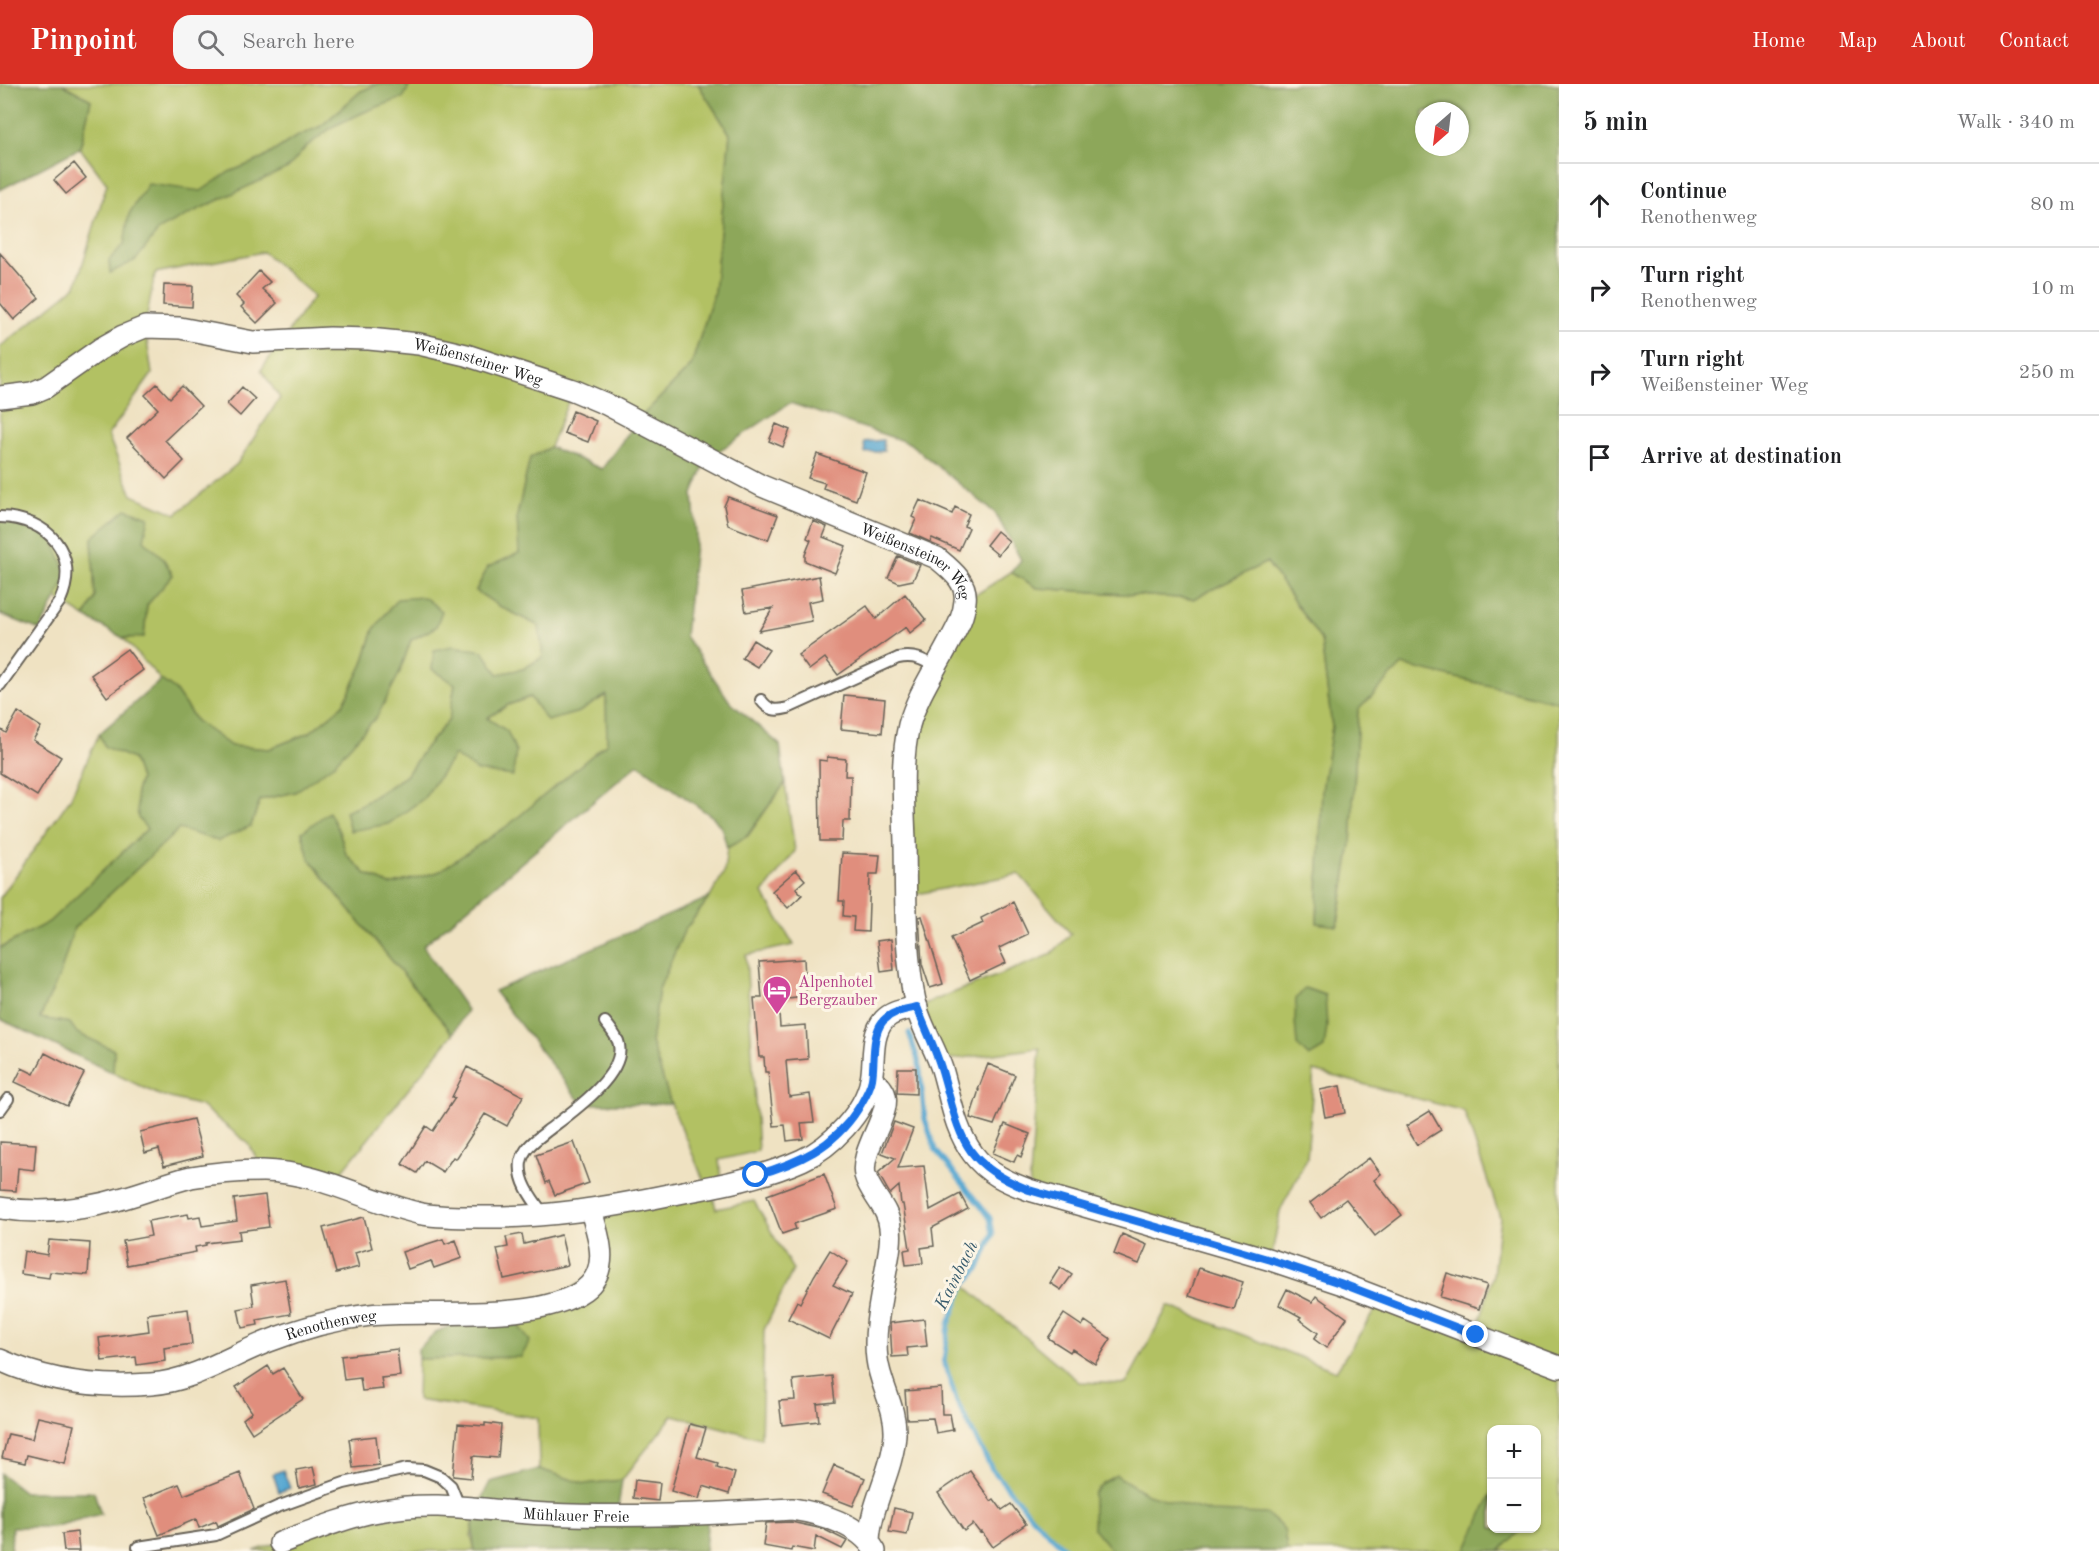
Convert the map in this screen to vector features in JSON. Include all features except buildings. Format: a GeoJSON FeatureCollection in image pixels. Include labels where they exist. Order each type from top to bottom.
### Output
{"type":"FeatureCollection","features":[{"type":"Feature","properties":{"kind":"street","name":"Weißensteiner Weg"},"geometry":{"type":"LineString","coordinates":[[0,397],[32,393],[46,387],[100,349],[145,327],[180,328],[233,340],[253,342],[330,338],[419,344],[466,355],[573,390],[606,404],[762,486],[937,558],[959,579],[964,587],[966,598],[961,619],[914,711],[909,727],[904,774],[909,955],[917,1007],[942,1069],[954,1117],[962,1137],[974,1155],[987,1169],[1006,1181],[1029,1190],[1271,1260],[1340,1283],[1559,1367]]}},
{"type":"Feature","properties":{"kind":"street"},"geometry":{"type":"LineString","coordinates":[[0,1208],[34,1212],[80,1208],[115,1201],[189,1178],[262,1171],[309,1176],[394,1207],[424,1214],[454,1217],[545,1216],[591,1211],[722,1184],[803,1159],[836,1137],[864,1099],[871,1081],[877,1032],[883,1022],[892,1013],[917,1007]]}},
{"type":"Feature","properties":{"kind":"street","name":"Mühlauer Freie"},"geometry":{"type":"LineString","coordinates":[[871,1081],[882,1088],[886,1098],[885,1109],[864,1161],[868,1183],[890,1224],[891,1237],[880,1306],[876,1350],[877,1362],[893,1408],[895,1432],[893,1451],[870,1521],[872,1545]]}},
{"type":"Feature","properties":{"kind":"street","name":"Renothenweg"},"geometry":{"type":"LineString","coordinates":[[0,1360],[39,1375],[68,1382],[98,1385],[153,1384],[183,1378],[269,1341],[330,1321],[372,1315],[507,1311],[546,1305],[567,1299],[586,1289],[597,1273],[602,1247],[591,1211]]}},
{"type":"Feature","properties":{"kind":"street","name":"Mühlauer Freie"},"geometry":{"type":"LineString","coordinates":[[280,1543],[379,1511],[412,1506],[459,1506],[545,1514],[652,1516],[792,1509],[812,1512],[833,1519],[872,1545]]}},
{"type":"Feature","properties":{"kind":"lane"},"geometry":{"type":"LineString","coordinates":[[0,517],[26,520],[40,527],[61,549],[68,575],[60,601],[0,685]]}},
{"type":"Feature","properties":{"kind":"lane"},"geometry":{"type":"LineString","coordinates":[[761,700],[770,710],[778,711],[788,708],[898,658],[920,657],[936,667]]}},
{"type":"Feature","properties":{"kind":"lane"},"geometry":{"type":"LineString","coordinates":[[545,1216],[531,1196],[523,1177],[521,1165],[523,1155],[530,1145],[582,1104],[610,1075],[618,1055],[619,1043],[605,1022]]}},
{"type":"Feature","properties":{"kind":"lane"},"geometry":{"type":"LineString","coordinates":[[0,1110],[8,1099]]}},
{"type":"Feature","properties":{"kind":"lane"},"geometry":{"type":"LineString","coordinates":[[138,1546],[216,1535],[277,1507],[344,1483],[407,1469],[424,1470],[441,1477],[451,1486],[459,1506]]}},
{"type":"Feature","properties":{"kind":"green space"},"geometry":{"type":"Polygon","coordinates":[[[0,84],[62,84],[91,100],[80,148],[0,190],[0,84]]]}},
{"type":"Feature","properties":{"kind":"green space"},"geometry":{"type":"Polygon","coordinates":[[[62,84],[698,84],[730,134],[714,293],[691,366],[637,421],[573,390],[550,447],[530,458],[517,516],[520,553],[488,567],[476,590],[499,606],[539,626],[543,657],[523,669],[498,674],[432,669],[455,684],[449,720],[425,748],[406,776],[362,804],[346,811],[350,830],[388,824],[424,798],[454,755],[477,771],[487,718],[508,705],[531,697],[547,721],[579,712],[606,695],[607,743],[510,824],[438,872],[390,885],[366,874],[346,854],[339,831],[302,832],[309,858],[453,1034],[332,1184],[263,1171],[249,1144],[201,1106],[159,1095],[113,1073],[114,1050],[76,1033],[69,1023],[40,1018],[60,974],[74,928],[179,829],[251,826],[260,800],[295,792],[399,674],[411,640],[436,627],[374,629],[363,664],[343,705],[309,733],[269,749],[231,746],[196,721],[175,690],[161,680],[123,638],[144,637],[147,605],[173,575],[152,548],[107,526],[92,538],[95,598],[85,617],[60,601],[0,517],[0,347],[76,286],[107,184],[80,148],[91,100],[62,84]],[[263,252],[155,273],[145,327],[152,374],[108,435],[132,495],[176,514],[237,464],[280,398],[261,370],[314,296],[263,252]]]}},
{"type":"Feature","properties":{"kind":"green space"},"geometry":{"type":"Polygon","coordinates":[[[378,84],[403,84],[409,87],[403,98],[334,126],[306,147],[288,168],[159,230],[136,260],[110,273],[109,260],[124,244],[129,214],[148,184],[201,191],[229,172],[262,159],[294,138],[321,126],[361,91],[378,84]]]}},
{"type":"Feature","properties":{"kind":"green space"},"geometry":{"type":"Polygon","coordinates":[[[698,84],[1559,84],[1559,702],[1402,665],[1358,710],[1351,844],[1337,926],[1317,923],[1322,791],[1332,727],[1321,640],[1267,562],[1193,599],[1037,588],[1011,572],[1021,560],[995,513],[909,443],[790,403],[707,459],[693,494],[696,536],[685,636],[730,702],[780,745],[785,783],[747,836],[727,848],[722,829],[714,818],[638,764],[423,946],[467,1010],[453,1034],[309,858],[302,832],[329,812],[339,831],[346,854],[366,874],[390,885],[438,872],[510,824],[607,743],[606,695],[579,712],[547,721],[530,697],[508,705],[487,718],[507,731],[516,751],[513,776],[477,771],[454,755],[424,798],[388,824],[350,831],[345,811],[362,804],[406,776],[425,748],[449,720],[455,684],[432,669],[434,650],[453,646],[483,651],[498,674],[523,669],[543,657],[539,626],[499,606],[476,591],[488,567],[519,553],[517,516],[530,458],[550,447],[602,469],[637,421],[691,366],[714,293],[730,134],[698,84]]]}},
{"type":"Feature","properties":{"kind":"green space"},"geometry":{"type":"Polygon","coordinates":[[[126,509],[149,517],[144,540],[163,558],[173,575],[147,605],[144,637],[123,638],[85,617],[95,598],[92,538],[126,509]]]}},
{"type":"Feature","properties":{"kind":"green space"},"geometry":{"type":"Polygon","coordinates":[[[0,517],[9,517],[51,537],[68,575],[40,630],[0,614],[0,517]]]}},
{"type":"Feature","properties":{"kind":"green space"},"geometry":{"type":"Polygon","coordinates":[[[1267,562],[1321,640],[1332,727],[1322,791],[1317,923],[1338,925],[1351,844],[1358,710],[1402,665],[1559,702],[1559,1551],[1067,1551],[1033,1518],[992,1469],[957,1402],[944,1361],[949,1324],[964,1285],[1079,1382],[1126,1384],[1168,1306],[1336,1371],[1382,1299],[1476,1335],[1493,1275],[1500,1217],[1464,1111],[1314,1071],[1307,1158],[1280,1211],[1271,1260],[1029,1190],[1040,1048],[938,1061],[917,1007],[1050,955],[1071,934],[1019,874],[906,896],[906,749],[966,598],[980,592],[1011,572],[1037,588],[1193,599],[1267,562]]]}},
{"type":"Feature","properties":{"kind":"green space"},"geometry":{"type":"Polygon","coordinates":[[[424,597],[442,611],[436,627],[411,640],[399,674],[378,715],[333,765],[295,792],[260,800],[251,826],[218,841],[179,829],[74,928],[60,974],[40,1018],[70,1023],[77,1033],[114,1050],[113,1073],[0,1019],[0,948],[49,922],[147,829],[138,818],[136,792],[140,779],[133,759],[105,747],[99,734],[161,680],[175,690],[196,721],[231,746],[269,749],[309,733],[343,705],[363,664],[374,629],[397,599],[424,597]]]}},
{"type":"Feature","properties":{"kind":"green space"},"geometry":{"type":"Polygon","coordinates":[[[99,734],[105,747],[133,759],[140,779],[136,792],[147,829],[49,922],[0,948],[0,898],[70,799],[99,734]]]}},
{"type":"Feature","properties":{"kind":"green space"},"geometry":{"type":"Polygon","coordinates":[[[785,783],[795,851],[763,893],[794,945],[746,955],[758,1151],[719,1160],[722,1184],[711,1187],[716,1209],[754,1201],[793,1270],[764,1330],[761,1438],[673,1415],[622,1480],[585,1484],[539,1469],[538,1418],[417,1400],[418,1359],[521,1357],[507,1311],[546,1305],[597,1273],[591,1211],[707,1188],[671,1104],[651,1042],[659,989],[684,931],[710,897],[724,872],[727,848],[748,836],[785,783]]]}},
{"type":"Feature","properties":{"kind":"green space"},"geometry":{"type":"Polygon","coordinates":[[[710,897],[684,931],[659,989],[651,1042],[671,1104],[582,1104],[494,991],[710,897]]]}},
{"type":"Feature","properties":{"kind":"green space"},"geometry":{"type":"Polygon","coordinates":[[[1305,988],[1325,995],[1327,1026],[1324,1048],[1309,1057],[1297,1045],[1295,1020],[1296,999],[1305,988]]]}},
{"type":"Feature","properties":{"kind":"green space"},"geometry":{"type":"Polygon","coordinates":[[[507,1311],[530,1341],[521,1357],[418,1359],[418,1349],[436,1332],[448,1327],[456,1313],[507,1311]]]}},
{"type":"Feature","properties":{"kind":"green space"},"geometry":{"type":"Polygon","coordinates":[[[539,1469],[585,1484],[622,1480],[617,1515],[708,1515],[705,1551],[475,1551],[473,1532],[475,1515],[490,1482],[539,1469]]]}},
{"type":"Feature","properties":{"kind":"green space"},"geometry":{"type":"Polygon","coordinates":[[[0,1473],[24,1492],[94,1492],[101,1514],[52,1527],[12,1527],[11,1551],[0,1551],[0,1473]]]}},
{"type":"Feature","properties":{"kind":"green space"},"geometry":{"type":"Polygon","coordinates":[[[1116,1475],[1147,1494],[1211,1512],[1267,1514],[1284,1529],[1287,1551],[1112,1551],[1093,1528],[1093,1494],[1102,1483],[1116,1475]]]}},
{"type":"Feature","properties":{"kind":"green space"},"geometry":{"type":"Polygon","coordinates":[[[1487,1503],[1487,1533],[1518,1533],[1500,1551],[1466,1551],[1487,1503]]]}},
{"type":"Feature","properties":{"kind":"green space"},"geometry":{"type":"Polygon","coordinates":[[[476,1507],[471,1536],[475,1551],[254,1551],[330,1525],[476,1507]]]}},
{"type":"Feature","properties":{"kind":"water"},"geometry":{"type":"Polygon","coordinates":[[[883,440],[884,451],[865,453],[864,442],[883,440]]]}},
{"type":"Feature","properties":{"kind":"water"},"geometry":{"type":"Polygon","coordinates":[[[283,1470],[290,1488],[279,1492],[273,1474],[283,1470]]]}},
{"type":"Feature","properties":{"kind":"waterway","name":"Kainbach"},"geometry":{"type":"LineString","coordinates":[[909,1033],[919,1063],[925,1119],[935,1149],[990,1218],[993,1234],[979,1268],[964,1285],[949,1324],[944,1361],[957,1402],[992,1469],[1033,1518],[1067,1551]]}},
{"type":"Feature","properties":{"kind":"place","name":"Alpenhotel Bergzauber"},"geometry":{"type":"Point","coordinates":[777,1016]}},
{"type":"Feature","properties":{"kind":"route"},"geometry":{"type":"LineString","coordinates":[[756,1175],[803,1159],[836,1137],[864,1099],[871,1081],[877,1032],[883,1022],[892,1013],[917,1007],[942,1069],[954,1117],[962,1137],[987,1169],[1006,1181],[1029,1190],[1271,1260],[1340,1283],[1476,1335]]}}]}
